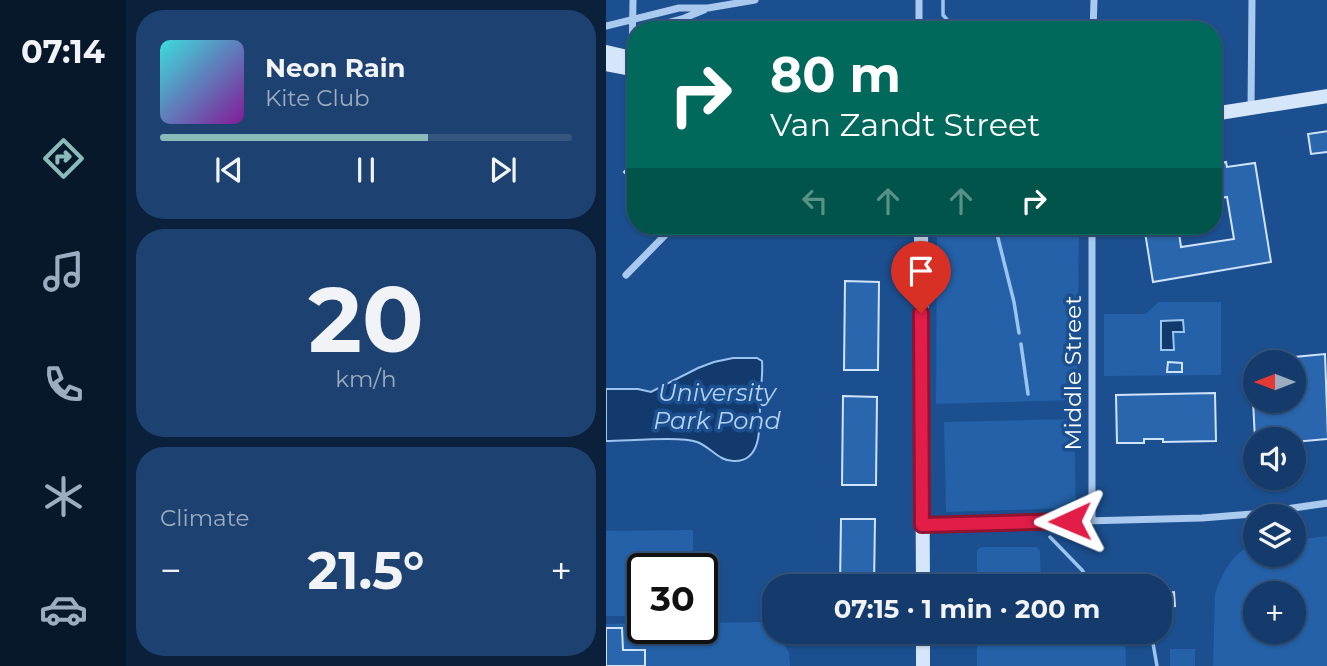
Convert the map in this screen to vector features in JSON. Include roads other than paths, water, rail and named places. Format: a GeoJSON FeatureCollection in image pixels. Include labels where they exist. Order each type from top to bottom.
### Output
{"type":"FeatureCollection","features":[{"type":"Feature","properties":{"kind":"street"},"geometry":{"type":"LineString","coordinates":[[633,0],[633,19]]}},
{"type":"Feature","properties":{"kind":"street"},"geometry":{"type":"LineString","coordinates":[[606,26],[679,8],[708,8],[755,0]]}},
{"type":"Feature","properties":{"kind":"street"},"geometry":{"type":"LineString","coordinates":[[919,0],[919,21]]}},
{"type":"Feature","properties":{"kind":"street"},"geometry":{"type":"LineString","coordinates":[[1093,21],[1094,0]]}},
{"type":"Feature","properties":{"kind":"street"},"geometry":{"type":"LineString","coordinates":[[1251,108],[1252,0]]}},
{"type":"Feature","properties":{"kind":"street"},"geometry":{"type":"LineString","coordinates":[[675,21],[708,8]]}},
{"type":"Feature","properties":{"kind":"street"},"geometry":{"type":"LineString","coordinates":[[606,52],[627,61]]}},
{"type":"Feature","properties":{"kind":"street"},"geometry":{"type":"LineString","coordinates":[[606,64],[627,64]]}},
{"type":"Feature","properties":{"kind":"street"},"geometry":{"type":"LineString","coordinates":[[1222,113],[1328,96]]}},
{"type":"Feature","properties":{"kind":"street"},"geometry":{"type":"LineString","coordinates":[[626,275],[665,235]]}},
{"type":"Feature","properties":{"kind":"street"},"geometry":{"type":"LineString","coordinates":[[921,235],[923,574]]}},
{"type":"Feature","properties":{"kind":"street","name":"Middle Street"},"geometry":{"type":"LineString","coordinates":[[1092,235],[1092,521]]}},
{"type":"Feature","properties":{"kind":"street"},"geometry":{"type":"LineString","coordinates":[[922,525],[1231,516],[1328,503]]}},
{"type":"Feature","properties":{"kind":"street"},"geometry":{"type":"LineString","coordinates":[[923,644],[923,666]]}},
{"type":"Feature","properties":{"kind":"water"},"geometry":{"type":"Polygon","coordinates":[[[1183,320],[1184,332],[1173,332],[1174,350],[1161,350],[1161,321],[1183,320]]]}},
{"type":"Feature","properties":{"kind":"water","name":"University Park Pond"},"geometry":{"type":"Polygon","coordinates":[[[733,358],[757,358],[762,361],[760,427],[756,446],[745,459],[729,461],[702,444],[689,440],[606,441],[606,389],[638,389],[651,392],[698,368],[733,358]]]}},
{"type":"Feature","properties":{"kind":"waterway"},"geometry":{"type":"LineString","coordinates":[[943,0],[943,15],[948,21]]}},
{"type":"Feature","properties":{"kind":"waterway"},"geometry":{"type":"LineString","coordinates":[[997,235],[1019,333]]}},
{"type":"Feature","properties":{"kind":"waterway"},"geometry":{"type":"LineString","coordinates":[[1021,344],[1028,394]]}},
{"type":"Feature","properties":{"kind":"waterway"},"geometry":{"type":"LineString","coordinates":[[1050,537],[1084,574]]}},
{"type":"Feature","properties":{"kind":"waterway"},"geometry":{"type":"LineString","coordinates":[[1153,644],[1157,666]]}}]}
